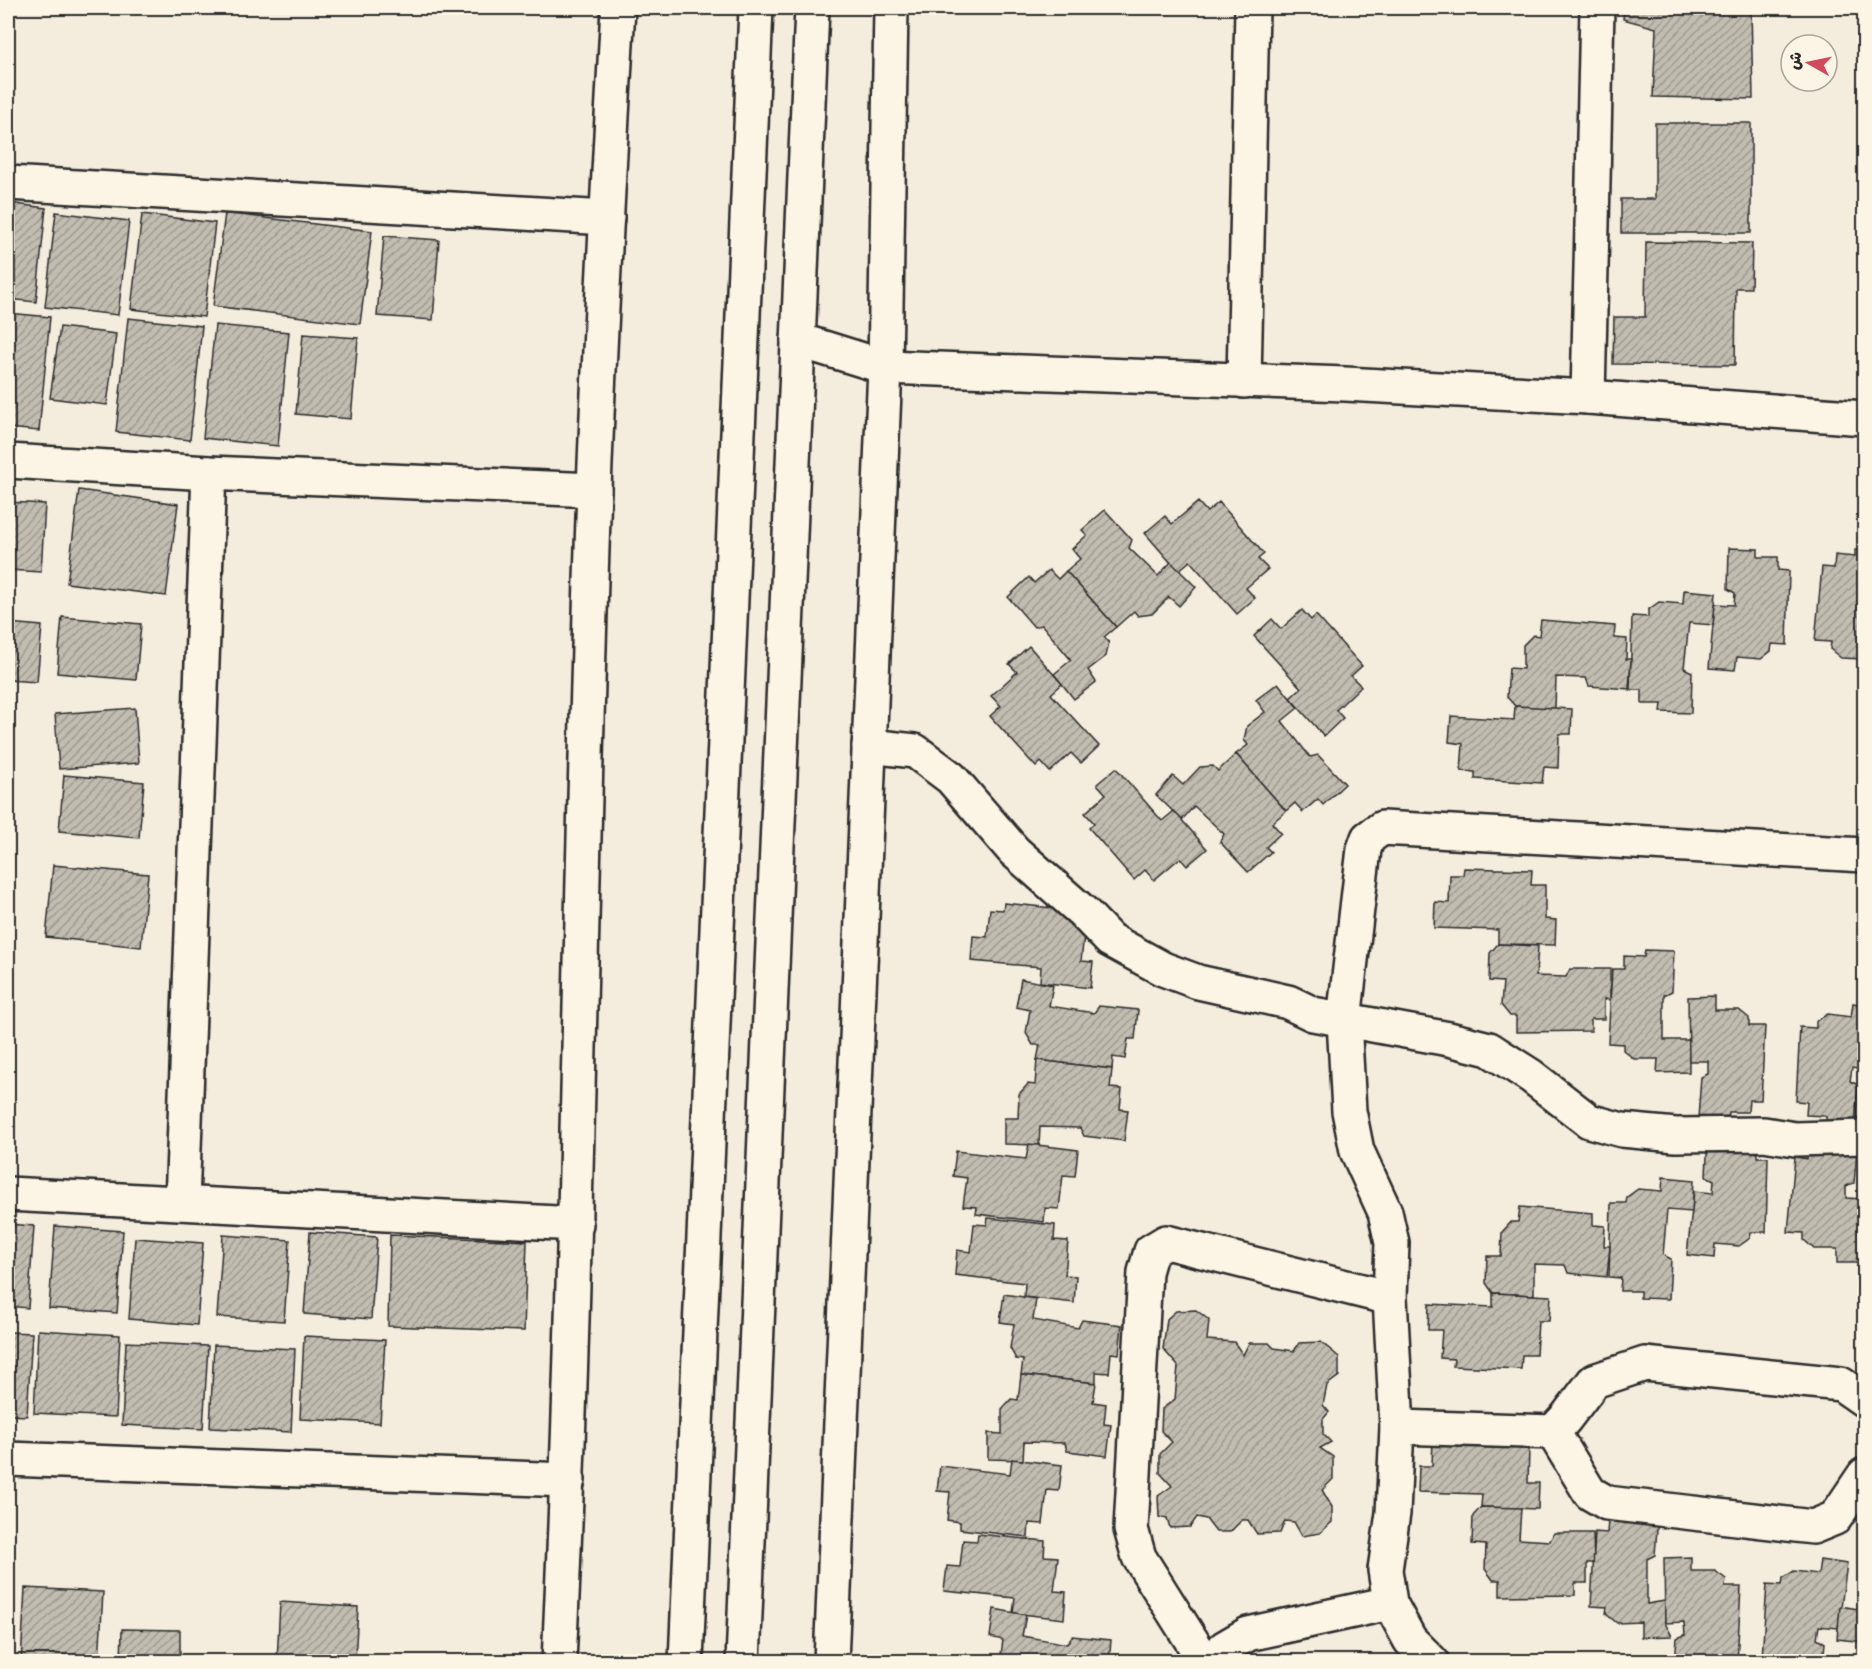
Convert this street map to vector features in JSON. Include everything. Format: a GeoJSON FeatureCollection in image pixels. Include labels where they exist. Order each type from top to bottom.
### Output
{"type":"FeatureCollection","features":[{"type":"Feature","properties":{"kind":"main road"},"geometry":{"type":"LineString","coordinates":[[559,1662],[568,1480],[576,1224],[594,490],[618,8]]}},
{"type":"Feature","properties":{"kind":"main road"},"geometry":{"type":"LineString","coordinates":[[686,1662],[756,8]]}},
{"type":"Feature","properties":{"kind":"main road"},"geometry":{"type":"LineString","coordinates":[[743,1662],[812,8]]}},
{"type":"Feature","properties":{"kind":"main road"},"geometry":{"type":"LineString","coordinates":[[831,1662],[885,367],[891,8]]}},
{"type":"Feature","properties":{"kind":"main road"},"geometry":{"type":"LineString","coordinates":[[1244,381],[1252,8]]}},
{"type":"Feature","properties":{"kind":"main road"},"geometry":{"type":"LineString","coordinates":[[1587,397],[1597,8]]}},
{"type":"Feature","properties":{"kind":"main road"},"geometry":{"type":"LineString","coordinates":[[8,183],[606,218]]}},
{"type":"Feature","properties":{"kind":"main road"},"geometry":{"type":"LineString","coordinates":[[798,340],[885,367],[1345,384],[1587,397],[1864,418]]}},
{"type":"Feature","properties":{"kind":"main road"},"geometry":{"type":"LineString","coordinates":[[8,461],[209,473],[594,490]]}},
{"type":"Feature","properties":{"kind":"main road"},"geometry":{"type":"LineString","coordinates":[[182,1203],[209,473]]}},
{"type":"Feature","properties":{"kind":"main road"},"geometry":{"type":"LineString","coordinates":[[869,746],[915,751],[951,778],[1014,851],[1083,912],[1110,940],[1163,969],[1198,982],[1288,1002],[1313,1014],[1449,1039],[1489,1049],[1531,1076],[1589,1121],[1622,1130],[1676,1135],[1764,1134],[1796,1139],[1864,1137]]}},
{"type":"Feature","properties":{"kind":"main road"},"geometry":{"type":"LineString","coordinates":[[1432,1662],[1410,1640],[1390,1603],[1385,1570],[1394,1513],[1397,1427],[1390,1298],[1392,1243],[1385,1212],[1357,1151],[1349,1111],[1344,1020],[1364,849],[1368,838],[1382,828],[1864,855]]}},
{"type":"Feature","properties":{"kind":"main road"},"geometry":{"type":"LineString","coordinates":[[8,1194],[576,1224]]}},
{"type":"Feature","properties":{"kind":"main road"},"geometry":{"type":"LineString","coordinates":[[1205,1662],[1139,1557],[1131,1529],[1145,1272],[1151,1251],[1166,1242],[1390,1298]]}},
{"type":"Feature","properties":{"kind":"main road"},"geometry":{"type":"LineString","coordinates":[[1397,1427],[1553,1432],[1594,1381],[1645,1364],[1841,1384],[1864,1400]]}},
{"type":"Feature","properties":{"kind":"main road"},"geometry":{"type":"LineString","coordinates":[[1553,1432],[1590,1492],[1607,1503],[1813,1527],[1835,1518],[1864,1475]]}},
{"type":"Feature","properties":{"kind":"main road"},"geometry":{"type":"LineString","coordinates":[[8,1459],[568,1480]]}},
{"type":"Feature","properties":{"kind":"main road"},"geometry":{"type":"LineString","coordinates":[[1217,1662],[1224,1648],[1248,1634],[1390,1603]]}},
{"type":"Feature","properties":{"kind":"building"},"geometry":{"type":"Polygon","coordinates":[[[1624,8],[1751,8],[1753,99],[1653,97],[1656,28],[1623,19],[1624,8]]]}},
{"type":"Feature","properties":{"kind":"building"},"geometry":{"type":"Polygon","coordinates":[[[1655,123],[1751,123],[1751,233],[1621,233],[1621,199],[1655,199],[1655,123]]]}},
{"type":"Feature","properties":{"kind":"building"},"geometry":{"type":"Polygon","coordinates":[[[8,203],[46,208],[36,302],[8,299],[8,203]]]}},
{"type":"Feature","properties":{"kind":"building"},"geometry":{"type":"Polygon","coordinates":[[[56,212],[129,221],[118,315],[45,307],[56,212]]]}},
{"type":"Feature","properties":{"kind":"building"},"geometry":{"type":"Polygon","coordinates":[[[225,213],[372,231],[360,324],[213,306],[225,213]]]}},
{"type":"Feature","properties":{"kind":"building"},"geometry":{"type":"Polygon","coordinates":[[[142,214],[215,223],[204,317],[131,309],[142,214]]]}},
{"type":"Feature","properties":{"kind":"building"},"geometry":{"type":"Polygon","coordinates":[[[384,236],[439,240],[433,320],[377,316],[384,236]]]}},
{"type":"Feature","properties":{"kind":"building"},"geometry":{"type":"Polygon","coordinates":[[[1646,242],[1752,243],[1751,288],[1736,288],[1735,365],[1613,364],[1614,317],[1645,317],[1646,242]]]}},
{"type":"Feature","properties":{"kind":"building"},"geometry":{"type":"Polygon","coordinates":[[[8,313],[50,317],[39,431],[8,428],[8,313]]]}},
{"type":"Feature","properties":{"kind":"building"},"geometry":{"type":"Polygon","coordinates":[[[128,318],[202,326],[190,440],[116,432],[128,318]]]}},
{"type":"Feature","properties":{"kind":"building"},"geometry":{"type":"Polygon","coordinates":[[[215,325],[289,332],[278,446],[203,438],[215,325]]]}},
{"type":"Feature","properties":{"kind":"building"},"geometry":{"type":"Polygon","coordinates":[[[60,327],[116,334],[107,405],[50,398],[60,327]]]}},
{"type":"Feature","properties":{"kind":"building"},"geometry":{"type":"Polygon","coordinates":[[[303,334],[358,338],[351,419],[296,414],[303,334]]]}},
{"type":"Feature","properties":{"kind":"building"},"geometry":{"type":"Polygon","coordinates":[[[79,490],[178,504],[166,596],[67,583],[79,490]]]}},
{"type":"Feature","properties":{"kind":"building"},"geometry":{"type":"Polygon","coordinates":[[[8,502],[45,504],[41,572],[8,570],[8,502]]]}},
{"type":"Feature","properties":{"kind":"building"},"geometry":{"type":"Polygon","coordinates":[[[1198,502],[1207,512],[1219,502],[1264,554],[1258,559],[1268,569],[1246,588],[1255,598],[1237,614],[1190,561],[1178,571],[1145,533],[1165,516],[1172,524],[1198,502]]]}},
{"type":"Feature","properties":{"kind":"building"},"geometry":{"type":"Polygon","coordinates":[[[1105,510],[1132,540],[1129,548],[1158,576],[1171,562],[1196,587],[1179,606],[1169,597],[1152,614],[1138,616],[1134,611],[1116,627],[1066,571],[1080,559],[1072,549],[1087,535],[1082,530],[1105,510]]]}},
{"type":"Feature","properties":{"kind":"building"},"geometry":{"type":"Polygon","coordinates":[[[1729,548],[1758,549],[1758,557],[1778,557],[1778,570],[1789,571],[1787,645],[1772,644],[1771,651],[1761,659],[1737,657],[1735,670],[1709,668],[1715,604],[1734,605],[1735,593],[1728,589],[1729,548]]]}},
{"type":"Feature","properties":{"kind":"building"},"geometry":{"type":"Polygon","coordinates":[[[1855,550],[1864,550],[1864,659],[1841,658],[1830,649],[1831,642],[1815,641],[1822,567],[1834,568],[1835,555],[1855,557],[1855,550]]]}},
{"type":"Feature","properties":{"kind":"building"},"geometry":{"type":"Polygon","coordinates":[[[1049,570],[1058,579],[1066,571],[1116,627],[1104,637],[1109,642],[1106,656],[1088,670],[1096,682],[1074,699],[1054,674],[1071,660],[1042,625],[1034,627],[1008,597],[1029,577],[1034,583],[1049,570]]]}},
{"type":"Feature","properties":{"kind":"building"},"geometry":{"type":"Polygon","coordinates":[[[1684,590],[1716,593],[1713,625],[1689,623],[1684,668],[1692,672],[1691,713],[1661,712],[1662,704],[1642,704],[1642,690],[1630,690],[1632,616],[1648,617],[1648,610],[1659,602],[1683,604],[1684,590]]]}},
{"type":"Feature","properties":{"kind":"building"},"geometry":{"type":"Polygon","coordinates":[[[1302,610],[1311,620],[1316,615],[1362,666],[1351,676],[1361,686],[1336,710],[1343,718],[1324,736],[1290,698],[1301,688],[1254,636],[1272,619],[1281,629],[1302,610]]]}},
{"type":"Feature","properties":{"kind":"building"},"geometry":{"type":"Polygon","coordinates":[[[62,617],[141,624],[136,680],[57,673],[62,617]]]}},
{"type":"Feature","properties":{"kind":"building"},"geometry":{"type":"Polygon","coordinates":[[[1541,620],[1615,626],[1614,638],[1627,639],[1626,659],[1631,659],[1629,689],[1589,686],[1586,678],[1556,677],[1555,709],[1515,706],[1507,697],[1509,668],[1523,669],[1523,645],[1533,635],[1539,636],[1541,620]]]}},
{"type":"Feature","properties":{"kind":"building"},"geometry":{"type":"Polygon","coordinates":[[[8,623],[42,626],[37,682],[8,680],[8,623]]]}},
{"type":"Feature","properties":{"kind":"building"},"geometry":{"type":"Polygon","coordinates":[[[1029,646],[1062,684],[1051,694],[1099,746],[1081,763],[1071,753],[1050,772],[1041,762],[1036,767],[990,716],[1001,706],[991,696],[1017,672],[1009,664],[1029,646]]]}},
{"type":"Feature","properties":{"kind":"building"},"geometry":{"type":"Polygon","coordinates":[[[1278,683],[1298,708],[1282,721],[1310,757],[1318,755],[1345,784],[1323,805],[1318,799],[1303,812],[1295,803],[1286,811],[1236,754],[1248,745],[1244,740],[1247,726],[1265,712],[1256,700],[1278,683]]]}},
{"type":"Feature","properties":{"kind":"building"},"geometry":{"type":"Polygon","coordinates":[[[1515,706],[1572,709],[1571,734],[1559,734],[1558,768],[1544,767],[1542,783],[1475,779],[1475,772],[1461,771],[1463,744],[1449,742],[1451,716],[1514,720],[1515,706]]]}},
{"type":"Feature","properties":{"kind":"building"},"geometry":{"type":"Polygon","coordinates":[[[135,708],[139,763],[59,769],[55,714],[135,708]]]}},
{"type":"Feature","properties":{"kind":"building"},"geometry":{"type":"Polygon","coordinates":[[[1236,754],[1286,811],[1272,823],[1281,833],[1266,847],[1271,852],[1248,872],[1220,842],[1224,834],[1194,806],[1182,820],[1156,795],[1173,776],[1183,785],[1200,767],[1213,766],[1218,771],[1236,754]]]}},
{"type":"Feature","properties":{"kind":"building"},"geometry":{"type":"Polygon","coordinates":[[[1116,768],[1162,821],[1174,811],[1207,849],[1187,866],[1180,858],[1154,880],[1145,870],[1134,880],[1089,828],[1094,823],[1085,813],[1106,794],[1097,784],[1116,768]]]}},
{"type":"Feature","properties":{"kind":"building"},"geometry":{"type":"Polygon","coordinates":[[[64,775],[144,782],[139,838],[59,831],[64,775]]]}},
{"type":"Feature","properties":{"kind":"building"},"geometry":{"type":"Polygon","coordinates":[[[53,865],[148,874],[141,947],[46,937],[53,865]]]}},
{"type":"Feature","properties":{"kind":"building"},"geometry":{"type":"Polygon","coordinates":[[[1464,868],[1532,870],[1531,885],[1545,885],[1545,919],[1556,920],[1555,945],[1498,944],[1498,930],[1434,928],[1435,902],[1449,903],[1450,875],[1463,875],[1464,868]]]}},
{"type":"Feature","properties":{"kind":"building"},"geometry":{"type":"Polygon","coordinates":[[[1004,903],[1072,910],[1070,925],[1085,926],[1081,961],[1093,962],[1090,988],[1040,982],[1041,967],[971,961],[973,936],[987,937],[990,909],[1003,910],[1004,903]]]}},
{"type":"Feature","properties":{"kind":"building"},"geometry":{"type":"Polygon","coordinates":[[[1498,944],[1538,946],[1536,976],[1566,977],[1570,969],[1610,969],[1610,1000],[1604,999],[1604,1019],[1591,1019],[1591,1031],[1516,1032],[1516,1016],[1510,1016],[1501,1005],[1503,982],[1489,981],[1490,953],[1498,944]]]}},
{"type":"Feature","properties":{"kind":"building"},"geometry":{"type":"Polygon","coordinates":[[[1645,950],[1674,951],[1672,991],[1664,995],[1664,1040],[1689,1040],[1689,1072],[1657,1073],[1658,1059],[1634,1059],[1623,1050],[1623,1044],[1608,1043],[1612,969],[1624,969],[1624,956],[1644,957],[1645,950]]]}},
{"type":"Feature","properties":{"kind":"building"},"geometry":{"type":"Polygon","coordinates":[[[1021,979],[1053,985],[1049,1006],[1094,1013],[1099,1006],[1138,1010],[1135,1039],[1128,1039],[1125,1059],[1113,1057],[1112,1069],[1037,1060],[1040,1045],[1033,1045],[1026,1033],[1030,1010],[1016,1007],[1021,979]]]}},
{"type":"Feature","properties":{"kind":"building"},"geometry":{"type":"Polygon","coordinates":[[[1715,996],[1715,1010],[1739,1010],[1749,1018],[1749,1026],[1765,1026],[1761,1100],[1749,1100],[1748,1112],[1729,1112],[1728,1119],[1698,1118],[1701,1077],[1708,1074],[1708,1061],[1689,1061],[1688,997],[1715,996]]]}},
{"type":"Feature","properties":{"kind":"building"},"geometry":{"type":"Polygon","coordinates":[[[1853,1003],[1864,1005],[1864,1070],[1852,1068],[1850,1081],[1858,1085],[1855,1125],[1826,1124],[1826,1116],[1806,1115],[1807,1102],[1796,1101],[1800,1027],[1816,1028],[1816,1021],[1828,1014],[1851,1017],[1853,1003]]]}},
{"type":"Feature","properties":{"kind":"building"},"geometry":{"type":"Polygon","coordinates":[[[1037,1060],[1112,1069],[1110,1088],[1122,1089],[1120,1109],[1128,1110],[1124,1141],[1084,1136],[1080,1128],[1040,1127],[1039,1145],[1004,1144],[1004,1118],[1018,1118],[1019,1094],[1028,1084],[1035,1085],[1037,1060]]]}},
{"type":"Feature","properties":{"kind":"building"},"geometry":{"type":"Polygon","coordinates":[[[1708,1136],[1757,1144],[1757,1157],[1768,1157],[1766,1232],[1751,1232],[1750,1238],[1739,1246],[1715,1244],[1714,1258],[1687,1255],[1694,1191],[1713,1193],[1714,1180],[1706,1176],[1708,1136]]]}},
{"type":"Feature","properties":{"kind":"building"},"geometry":{"type":"Polygon","coordinates":[[[1858,1142],[1854,1183],[1846,1186],[1846,1198],[1864,1199],[1864,1263],[1837,1263],[1837,1249],[1814,1249],[1804,1240],[1804,1233],[1788,1232],[1795,1157],[1807,1159],[1808,1146],[1858,1142]]]}},
{"type":"Feature","properties":{"kind":"building"},"geometry":{"type":"Polygon","coordinates":[[[1029,1144],[1078,1150],[1075,1176],[1063,1175],[1059,1209],[1045,1208],[1044,1222],[976,1214],[977,1207],[963,1206],[967,1178],[953,1176],[956,1151],[1026,1159],[1029,1144]]]}},
{"type":"Feature","properties":{"kind":"building"},"geometry":{"type":"Polygon","coordinates":[[[1663,1177],[1694,1180],[1692,1212],[1667,1210],[1663,1255],[1671,1259],[1669,1299],[1640,1298],[1640,1291],[1620,1291],[1621,1278],[1609,1277],[1611,1203],[1626,1203],[1627,1197],[1638,1189],[1662,1191],[1663,1177]]]}},
{"type":"Feature","properties":{"kind":"building"},"geometry":{"type":"Polygon","coordinates":[[[1520,1207],[1593,1213],[1593,1225],[1605,1226],[1604,1246],[1610,1246],[1607,1277],[1568,1273],[1565,1265],[1534,1264],[1534,1295],[1493,1293],[1486,1283],[1487,1256],[1501,1256],[1502,1232],[1511,1222],[1518,1222],[1520,1207]]]}},
{"type":"Feature","properties":{"kind":"building"},"geometry":{"type":"Polygon","coordinates":[[[988,1218],[1055,1225],[1054,1240],[1068,1241],[1065,1275],[1076,1276],[1074,1303],[1024,1297],[1025,1283],[955,1275],[957,1250],[971,1252],[974,1224],[987,1225],[988,1218]]]}},
{"type":"Feature","properties":{"kind":"building"},"geometry":{"type":"Polygon","coordinates":[[[8,1224],[34,1226],[28,1308],[8,1306],[8,1224]]]}},
{"type":"Feature","properties":{"kind":"building"},"geometry":{"type":"Polygon","coordinates":[[[55,1226],[123,1231],[117,1313],[49,1308],[55,1226]]]}},
{"type":"Feature","properties":{"kind":"building"},"geometry":{"type":"Polygon","coordinates":[[[310,1232],[377,1237],[371,1319],[304,1314],[310,1232]]]}},
{"type":"Feature","properties":{"kind":"building"},"geometry":{"type":"Polygon","coordinates":[[[223,1235],[290,1240],[284,1321],[217,1317],[223,1235]]]}},
{"type":"Feature","properties":{"kind":"building"},"geometry":{"type":"Polygon","coordinates":[[[390,1235],[527,1241],[524,1331],[388,1326],[390,1235]]]}},
{"type":"Feature","properties":{"kind":"building"},"geometry":{"type":"Polygon","coordinates":[[[135,1238],[203,1243],[197,1325],[129,1319],[135,1238]]]}},
{"type":"Feature","properties":{"kind":"building"},"geometry":{"type":"Polygon","coordinates":[[[1493,1293],[1551,1296],[1549,1321],[1538,1321],[1536,1355],[1522,1355],[1521,1369],[1453,1366],[1454,1359],[1440,1358],[1442,1330],[1428,1330],[1429,1304],[1493,1307],[1493,1293]]]}},
{"type":"Feature","properties":{"kind":"building"},"geometry":{"type":"Polygon","coordinates":[[[1004,1294],[1036,1299],[1033,1320],[1078,1328],[1082,1320],[1122,1325],[1119,1354],[1111,1353],[1109,1373],[1096,1372],[1096,1383],[1021,1375],[1023,1360],[1016,1359],[1010,1348],[1014,1324],[1000,1322],[1004,1294]]]}},
{"type":"Feature","properties":{"kind":"building"},"geometry":{"type":"Polygon","coordinates":[[[1196,1310],[1209,1320],[1207,1340],[1234,1342],[1243,1355],[1249,1343],[1269,1343],[1274,1348],[1294,1351],[1299,1343],[1321,1342],[1339,1357],[1339,1376],[1327,1385],[1323,1405],[1329,1412],[1323,1419],[1323,1434],[1331,1442],[1320,1448],[1333,1457],[1333,1479],[1322,1490],[1332,1507],[1332,1522],[1320,1533],[1302,1536],[1294,1522],[1285,1521],[1280,1533],[1257,1534],[1248,1520],[1242,1520],[1230,1532],[1216,1532],[1206,1519],[1197,1517],[1190,1527],[1170,1528],[1167,1518],[1159,1517],[1158,1496],[1172,1486],[1160,1473],[1160,1454],[1172,1442],[1161,1431],[1162,1409],[1175,1399],[1178,1366],[1163,1349],[1167,1319],[1176,1311],[1196,1310]]]}},
{"type":"Feature","properties":{"kind":"building"},"geometry":{"type":"Polygon","coordinates":[[[38,1330],[120,1335],[116,1417],[34,1413],[38,1330]]]}},
{"type":"Feature","properties":{"kind":"building"},"geometry":{"type":"Polygon","coordinates":[[[8,1332],[32,1333],[27,1416],[8,1415],[8,1332]]]}},
{"type":"Feature","properties":{"kind":"building"},"geometry":{"type":"Polygon","coordinates":[[[304,1336],[385,1340],[380,1423],[300,1419],[304,1336]]]}},
{"type":"Feature","properties":{"kind":"building"},"geometry":{"type":"Polygon","coordinates":[[[126,1342],[208,1346],[203,1429],[122,1425],[126,1342]]]}},
{"type":"Feature","properties":{"kind":"building"},"geometry":{"type":"Polygon","coordinates":[[[214,1345],[295,1349],[291,1432],[210,1428],[214,1345]]]}},
{"type":"Feature","properties":{"kind":"building"},"geometry":{"type":"Polygon","coordinates":[[[1021,1375],[1096,1383],[1093,1402],[1106,1404],[1104,1424],[1111,1425],[1107,1456],[1067,1451],[1065,1443],[1024,1442],[1023,1460],[988,1459],[988,1433],[1002,1434],[1002,1409],[1011,1399],[1018,1400],[1021,1375]]]}},
{"type":"Feature","properties":{"kind":"building"},"geometry":{"type":"Polygon","coordinates":[[[1515,1433],[1515,1448],[1529,1449],[1528,1483],[1539,1483],[1538,1509],[1481,1507],[1482,1494],[1418,1492],[1419,1466],[1432,1466],[1433,1438],[1515,1433]]]}},
{"type":"Feature","properties":{"kind":"building"},"geometry":{"type":"Polygon","coordinates":[[[1012,1459],[1062,1465],[1059,1491],[1047,1490],[1043,1524],[1029,1523],[1028,1537],[960,1529],[960,1522],[947,1520],[950,1492],[937,1491],[940,1466],[1010,1474],[1012,1459]]]}},
{"type":"Feature","properties":{"kind":"building"},"geometry":{"type":"Polygon","coordinates":[[[1481,1507],[1521,1508],[1519,1539],[1550,1541],[1554,1533],[1593,1533],[1594,1563],[1587,1563],[1587,1583],[1575,1583],[1575,1595],[1500,1596],[1500,1580],[1493,1580],[1485,1569],[1486,1545],[1472,1544],[1473,1516],[1481,1507]]]}},
{"type":"Feature","properties":{"kind":"building"},"geometry":{"type":"Polygon","coordinates":[[[1658,1515],[1655,1555],[1647,1559],[1647,1604],[1665,1601],[1665,1623],[1672,1636],[1641,1637],[1641,1622],[1617,1623],[1606,1614],[1607,1607],[1591,1606],[1595,1532],[1607,1533],[1608,1520],[1658,1515]]]}},
{"type":"Feature","properties":{"kind":"building"},"geometry":{"type":"Polygon","coordinates":[[[978,1534],[1045,1541],[1044,1556],[1058,1557],[1054,1591],[1066,1592],[1064,1619],[1013,1613],[1015,1598],[944,1591],[947,1566],[960,1567],[963,1540],[977,1541],[978,1534]]]}},
{"type":"Feature","properties":{"kind":"building"},"geometry":{"type":"Polygon","coordinates":[[[1691,1557],[1691,1571],[1715,1571],[1726,1579],[1725,1587],[1741,1587],[1737,1662],[1675,1662],[1677,1638],[1685,1635],[1684,1622],[1665,1623],[1664,1558],[1691,1557]]]}},
{"type":"Feature","properties":{"kind":"building"},"geometry":{"type":"Polygon","coordinates":[[[1820,1560],[1847,1564],[1838,1628],[1819,1626],[1817,1638],[1825,1643],[1823,1662],[1774,1662],[1774,1659],[1762,1658],[1767,1584],[1782,1585],[1783,1578],[1794,1571],[1818,1574],[1820,1560]]]}},
{"type":"Feature","properties":{"kind":"building"},"geometry":{"type":"Polygon","coordinates":[[[25,1588],[103,1592],[99,1662],[21,1662],[25,1588]]]}},
{"type":"Feature","properties":{"kind":"building"},"geometry":{"type":"Polygon","coordinates":[[[280,1602],[358,1607],[355,1662],[277,1662],[280,1602]]]}},
{"type":"Feature","properties":{"kind":"building"},"geometry":{"type":"Polygon","coordinates":[[[1840,1606],[1864,1610],[1864,1642],[1837,1639],[1840,1606]]]}},
{"type":"Feature","properties":{"kind":"building"},"geometry":{"type":"Polygon","coordinates":[[[994,1609],[1026,1615],[1022,1636],[1067,1644],[1072,1636],[1111,1640],[1109,1662],[1000,1662],[1003,1640],[990,1637],[994,1609]]]}},
{"type":"Feature","properties":{"kind":"building"},"geometry":{"type":"Polygon","coordinates":[[[122,1629],[180,1630],[180,1662],[121,1662],[122,1629]]]}}]}
